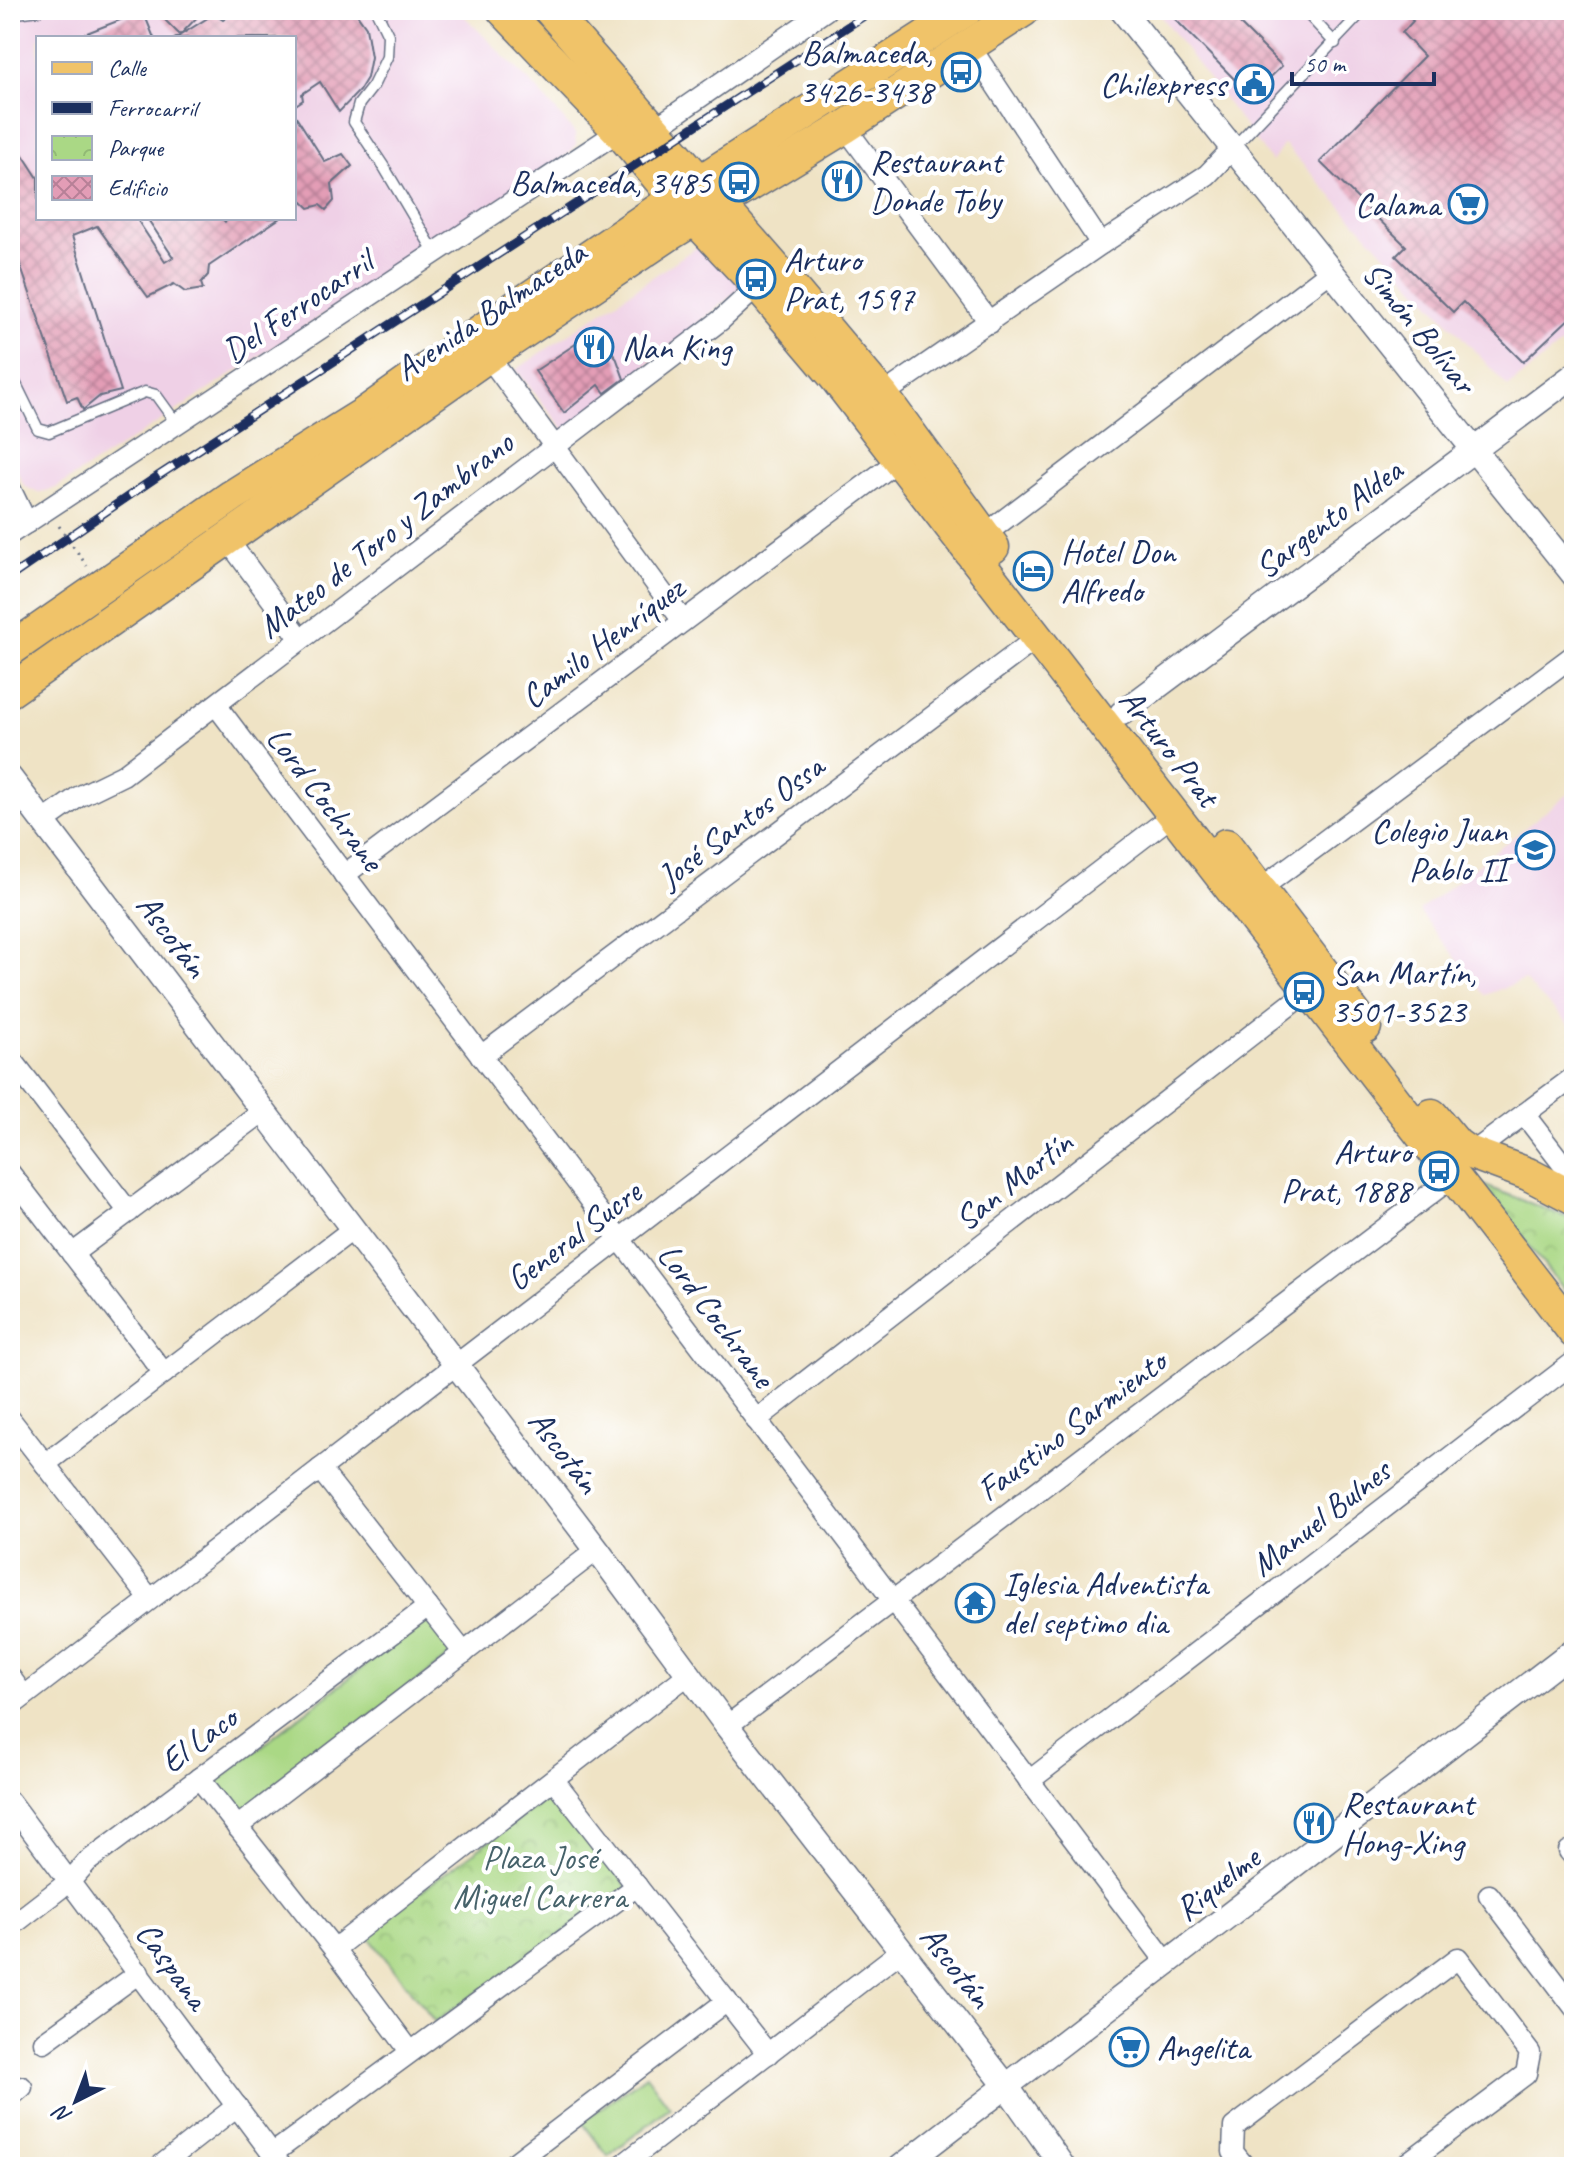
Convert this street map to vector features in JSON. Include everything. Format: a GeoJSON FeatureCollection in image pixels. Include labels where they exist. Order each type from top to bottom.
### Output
{"type":"FeatureCollection","features":[{"type":"Feature","properties":{"kind":"main road"},"geometry":{"type":"LineString","coordinates":[[503,10],[619,131],[697,201]]}},
{"type":"Feature","properties":{"kind":"main road"},"geometry":{"type":"LineString","coordinates":[[550,10],[654,129],[697,201]]}},
{"type":"Feature","properties":{"kind":"main road","name":"Avenida Balmaceda"},"geometry":{"type":"LineString","coordinates":[[10,691],[488,356],[697,201],[966,10]]}},
{"type":"Feature","properties":{"kind":"main road","name":"Avenida Balmaceda"},"geometry":{"type":"LineString","coordinates":[[10,650],[232,496],[697,201],[845,127],[1024,10]]}},
{"type":"Feature","properties":{"kind":"main road","name":"Arturo Prat"},"geometry":{"type":"LineString","coordinates":[[697,201],[758,286],[835,377],[1309,990],[1463,1165],[1574,1332]]}},
{"type":"Feature","properties":{"kind":"main road","name":"Arturo Prat"},"geometry":{"type":"LineString","coordinates":[[697,201],[882,395],[984,535],[1456,1144],[1463,1165]]}},
{"type":"Feature","properties":{"kind":"main road","name":"Arturo Prat"},"geometry":{"type":"LineString","coordinates":[[1463,1165],[1528,1174],[1574,1198]]}},
{"type":"Feature","properties":{"kind":"street"},"geometry":{"type":"LineString","coordinates":[[654,129],[826,10]]}},
{"type":"Feature","properties":{"kind":"street","name":"Simón Bolívar"},"geometry":{"type":"LineString","coordinates":[[1122,10],[1574,575]]}},
{"type":"Feature","properties":{"kind":"street"},"geometry":{"type":"LineString","coordinates":[[969,45],[1101,244]]}},
{"type":"Feature","properties":{"kind":"street"},"geometry":{"type":"LineString","coordinates":[[845,127],[990,323]]}},
{"type":"Feature","properties":{"kind":"street","name":"Del Ferrocarril"},"geometry":{"type":"LineString","coordinates":[[18,528],[619,131]]}},
{"type":"Feature","properties":{"kind":"street"},"geometry":{"type":"LineString","coordinates":[[882,395],[1207,175],[1233,148]]}},
{"type":"Feature","properties":{"kind":"street"},"geometry":{"type":"LineString","coordinates":[[984,535],[1331,271]]}},
{"type":"Feature","properties":{"kind":"street","name":"Mateo de Toro y Zambrano"},"geometry":{"type":"LineString","coordinates":[[44,821],[78,797],[123,775],[721,320],[758,286]]}},
{"type":"Feature","properties":{"kind":"street"},"geometry":{"type":"LineString","coordinates":[[488,356],[683,621]]}},
{"type":"Feature","properties":{"kind":"street","name":"Sargento Aldea"},"geometry":{"type":"LineString","coordinates":[[1122,713],[1574,375]]}},
{"type":"Feature","properties":{"kind":"street","name":"Camilo Henríquez"},"geometry":{"type":"LineString","coordinates":[[344,875],[899,460]]}},
{"type":"Feature","properties":{"kind":"street"},"geometry":{"type":"LineString","coordinates":[[10,488],[18,528]]}},
{"type":"Feature","properties":{"kind":"street"},"geometry":{"type":"LineString","coordinates":[[227,539],[301,639]]}},
{"type":"Feature","properties":{"kind":"street","name":"José Santos Ossa"},"geometry":{"type":"LineString","coordinates":[[481,1056],[1037,638]]}},
{"type":"Feature","properties":{"kind":"street"},"geometry":{"type":"LineString","coordinates":[[1260,889],[1574,655]]}},
{"type":"Feature","properties":{"kind":"street","name":"Lord Cochrane"},"geometry":{"type":"LineString","coordinates":[[216,705],[1168,1964]]}},
{"type":"Feature","properties":{"kind":"street","name":"Ascotán"},"geometry":{"type":"LineString","coordinates":[[10,778],[597,1550],[727,1726],[1007,2087],[1063,2167]]}},
{"type":"Feature","properties":{"kind":"street","name":"General Sucre"},"geometry":{"type":"LineString","coordinates":[[17,1702],[1174,814]]}},
{"type":"Feature","properties":{"kind":"street","name":"San Martín"},"geometry":{"type":"LineString","coordinates":[[756,1420],[1309,990]]}},
{"type":"Feature","properties":{"kind":"street"},"geometry":{"type":"LineString","coordinates":[[10,1057],[129,1212]]}},
{"type":"Feature","properties":{"kind":"street","name":"Faustino Sarmiento"},"geometry":{"type":"LineString","coordinates":[[727,1726],[1574,1077]]}},
{"type":"Feature","properties":{"kind":"street"},"geometry":{"type":"LineString","coordinates":[[72,1254],[264,1111]]}},
{"type":"Feature","properties":{"kind":"street"},"geometry":{"type":"LineString","coordinates":[[1524,1114],[1574,1179]]}},
{"type":"Feature","properties":{"kind":"street"},"geometry":{"type":"LineString","coordinates":[[10,1173],[164,1373]]}},
{"type":"Feature","properties":{"kind":"street"},"geometry":{"type":"LineString","coordinates":[[45,1464],[353,1229]]}},
{"type":"Feature","properties":{"kind":"street","name":"Manuel Bulnes"},"geometry":{"type":"LineString","coordinates":[[1029,1781],[1574,1362]]}},
{"type":"Feature","properties":{"kind":"street"},"geometry":{"type":"LineString","coordinates":[[10,1419],[150,1599]]}},
{"type":"Feature","properties":{"kind":"street"},"geometry":{"type":"LineString","coordinates":[[320,1469],[464,1653]]}},
{"type":"Feature","properties":{"kind":"street"},"geometry":{"type":"LineString","coordinates":[[237,1827],[597,1550]]}},
{"type":"Feature","properties":{"kind":"street","name":"El Laco"},"geometry":{"type":"LineString","coordinates":[[10,1927],[71,1880],[87,1862],[428,1607]]}},
{"type":"Feature","properties":{"kind":"street","name":"Riquelme"},"geometry":{"type":"LineString","coordinates":[[901,2167],[1574,1650]]}},
{"type":"Feature","properties":{"kind":"street"},"geometry":{"type":"LineString","coordinates":[[334,1949],[690,1673]]}},
{"type":"Feature","properties":{"kind":"street"},"geometry":{"type":"LineString","coordinates":[[10,1677],[17,1702]]}},
{"type":"Feature","properties":{"kind":"street"},"geometry":{"type":"LineString","coordinates":[[199,1778],[410,2051]]}},
{"type":"Feature","properties":{"kind":"street"},"geometry":{"type":"LineString","coordinates":[[554,1780],[768,2054]]}},
{"type":"Feature","properties":{"kind":"street","name":"Caspana"},"geometry":{"type":"LineString","coordinates":[[10,1802],[277,2160]]}},
{"type":"Feature","properties":{"kind":"street"},"geometry":{"type":"LineString","coordinates":[[277,2160],[410,2051],[637,1886]]}},
{"type":"Feature","properties":{"kind":"street"},"geometry":{"type":"LineString","coordinates":[[1489,1895],[1574,2007]]}},
{"type":"Feature","properties":{"kind":"street"},"geometry":{"type":"LineString","coordinates":[[620,2167],[901,1951]]}},
{"type":"Feature","properties":{"kind":"street"},"geometry":{"type":"LineString","coordinates":[[1239,2159],[1234,2127],[1458,1958],[1530,2053],[1526,2074],[1402,2167]]}},
{"type":"Feature","properties":{"kind":"street"},"geometry":{"type":"LineString","coordinates":[[44,2042],[139,1973]]}},
{"type":"Feature","properties":{"kind":"street"},"geometry":{"type":"LineString","coordinates":[[509,2167],[727,2001]]}},
{"type":"Feature","properties":{"kind":"street"},"geometry":{"type":"LineString","coordinates":[[159,2167],[237,2106]]}},
{"type":"Feature","properties":{"kind":"lane"},"geometry":{"type":"LineString","coordinates":[[10,14],[38,10]]}},
{"type":"Feature","properties":{"kind":"lane"},"geometry":{"type":"LineString","coordinates":[[376,10],[388,35],[387,57],[373,86],[359,104],[354,122],[435,253]]}},
{"type":"Feature","properties":{"kind":"lane"},"geometry":{"type":"LineString","coordinates":[[1304,10],[1335,43]]}},
{"type":"Feature","properties":{"kind":"lane"},"geometry":{"type":"LineString","coordinates":[[1233,148],[1364,10]]}},
{"type":"Feature","properties":{"kind":"lane"},"geometry":{"type":"LineString","coordinates":[[10,372],[38,429],[49,432],[145,392],[156,395],[177,424]]}},
{"type":"Feature","properties":{"kind":"path"},"geometry":{"type":"LineString","coordinates":[[48,510],[101,587]]}},
{"type":"Feature","properties":{"kind":"shaded area"},"geometry":{"type":"Polygon","coordinates":[[[10,10],[458,10],[538,90],[575,133],[576,145],[571,152],[56,488],[38,493],[24,486],[10,456],[10,10]]]}},
{"type":"Feature","properties":{"kind":"shaded area","name":"Calama"},"geometry":{"type":"Polygon","coordinates":[[[1156,10],[1574,10],[1574,334],[1508,387],[1284,144],[1272,162],[1156,10]]]}},
{"type":"Feature","properties":{"kind":"shaded area"},"geometry":{"type":"Polygon","coordinates":[[[701,244],[742,287],[566,432],[516,370],[701,244]]]}},
{"type":"Feature","properties":{"kind":"shaded area","name":"Colegio Juan Pablo II"},"geometry":{"type":"Polygon","coordinates":[[[1574,789],[1574,1030],[1524,980],[1485,995],[1419,911],[1574,789]]]}},
{"type":"Feature","properties":{"kind":"green space"},"geometry":{"type":"Polygon","coordinates":[[[1480,1184],[1574,1220],[1574,1303],[1480,1184]]]}},
{"type":"Feature","properties":{"kind":"green space"},"geometry":{"type":"Polygon","coordinates":[[[426,1618],[454,1653],[237,1817],[212,1785],[426,1618]]]}},
{"type":"Feature","properties":{"kind":"green space","name":"Plaza José Miguel Carrera"},"geometry":{"type":"Polygon","coordinates":[[[554,1793],[628,1888],[435,2022],[365,1932],[554,1793]]]}},
{"type":"Feature","properties":{"kind":"green space"},"geometry":{"type":"Polygon","coordinates":[[[646,2075],[670,2107],[608,2156],[582,2122],[646,2075]]]}},
{"type":"Feature","properties":{"kind":"building"},"geometry":{"type":"Polygon","coordinates":[[[155,10],[204,10],[180,35],[155,10]]]}},
{"type":"Feature","properties":{"kind":"building"},"geometry":{"type":"Polygon","coordinates":[[[238,10],[354,10],[366,27],[371,57],[367,78],[339,112],[320,82],[302,94],[303,100],[296,105],[296,36],[179,36],[214,14],[223,20],[238,10]]]}},
{"type":"Feature","properties":{"kind":"building"},"geometry":{"type":"Polygon","coordinates":[[[1166,10],[1226,10],[1282,66],[1251,96],[1166,10]]]}},
{"type":"Feature","properties":{"kind":"building","name":"Calama"},"geometry":{"type":"Polygon","coordinates":[[[1403,10],[1574,10],[1574,314],[1523,362],[1463,302],[1453,312],[1396,256],[1406,246],[1320,162],[1424,56],[1402,33],[1413,21],[1403,10]]]}},
{"type":"Feature","properties":{"kind":"building"},"geometry":{"type":"Polygon","coordinates":[[[143,11],[153,36],[79,36],[143,11]]]}},
{"type":"Feature","properties":{"kind":"building"},"geometry":{"type":"Polygon","coordinates":[[[296,116],[325,162],[343,154],[352,166],[332,184],[334,201],[326,210],[320,205],[309,208],[303,202],[296,207],[296,116]]]}},
{"type":"Feature","properties":{"kind":"building"},"geometry":{"type":"Polygon","coordinates":[[[10,135],[36,175],[36,220],[137,220],[165,262],[173,257],[148,220],[277,220],[209,266],[208,275],[201,283],[203,289],[185,292],[174,284],[148,297],[97,226],[72,236],[121,391],[100,396],[83,410],[77,397],[67,401],[14,247],[10,250],[10,135]]]}},
{"type":"Feature","properties":{"kind":"building"},"geometry":{"type":"Polygon","coordinates":[[[16,267],[18,298],[13,298],[10,307],[10,271],[16,267]]]}},
{"type":"Feature","properties":{"kind":"building"},"geometry":{"type":"Polygon","coordinates":[[[595,331],[616,357],[624,379],[605,393],[599,385],[564,413],[535,371],[595,331]]]}},
{"type":"Feature","properties":{"kind":"railway"},"geometry":{"type":"LineString","coordinates":[[10,577],[158,476],[873,10]]}},
{"type":"Feature","properties":{"kind":"place","name":"Balmaceda, 3426-3438"},"geometry":{"type":"Point","coordinates":[961,72]}},
{"type":"Feature","properties":{"kind":"place","name":"Chilexpress"},"geometry":{"type":"Point","coordinates":[1254,84]}},
{"type":"Feature","properties":{"kind":"place","name":"Restaurant Donde Toby"},"geometry":{"type":"Point","coordinates":[842,181]}},
{"type":"Feature","properties":{"kind":"place","name":"Balmaceda, 3485"},"geometry":{"type":"Point","coordinates":[739,182]}},
{"type":"Feature","properties":{"kind":"place","name":"Calama"},"geometry":{"type":"Point","coordinates":[1468,204]}},
{"type":"Feature","properties":{"kind":"place","name":"Arturo Prat, 1597"},"geometry":{"type":"Point","coordinates":[756,279]}},
{"type":"Feature","properties":{"kind":"place","name":"Nan King"},"geometry":{"type":"Point","coordinates":[594,347]}},
{"type":"Feature","properties":{"kind":"place","name":"Hotel Don Alfredo"},"geometry":{"type":"Point","coordinates":[1033,571]}},
{"type":"Feature","properties":{"kind":"place","name":"Colegio Juan Pablo II"},"geometry":{"type":"Point","coordinates":[1535,850]}},
{"type":"Feature","properties":{"kind":"place","name":"San Martín, 3501-3523"},"geometry":{"type":"Point","coordinates":[1304,992]}},
{"type":"Feature","properties":{"kind":"place","name":"Arturo Prat, 1888"},"geometry":{"type":"Point","coordinates":[1439,1171]}},
{"type":"Feature","properties":{"kind":"place","name":"Iglesia Adventista del septimo dia"},"geometry":{"type":"Point","coordinates":[975,1603]}},
{"type":"Feature","properties":{"kind":"place","name":"Restaurant Hong-Xing"},"geometry":{"type":"Point","coordinates":[1314,1823]}},
{"type":"Feature","properties":{"kind":"place","name":"Angelita"},"geometry":{"type":"Point","coordinates":[1129,2047]}}]}
